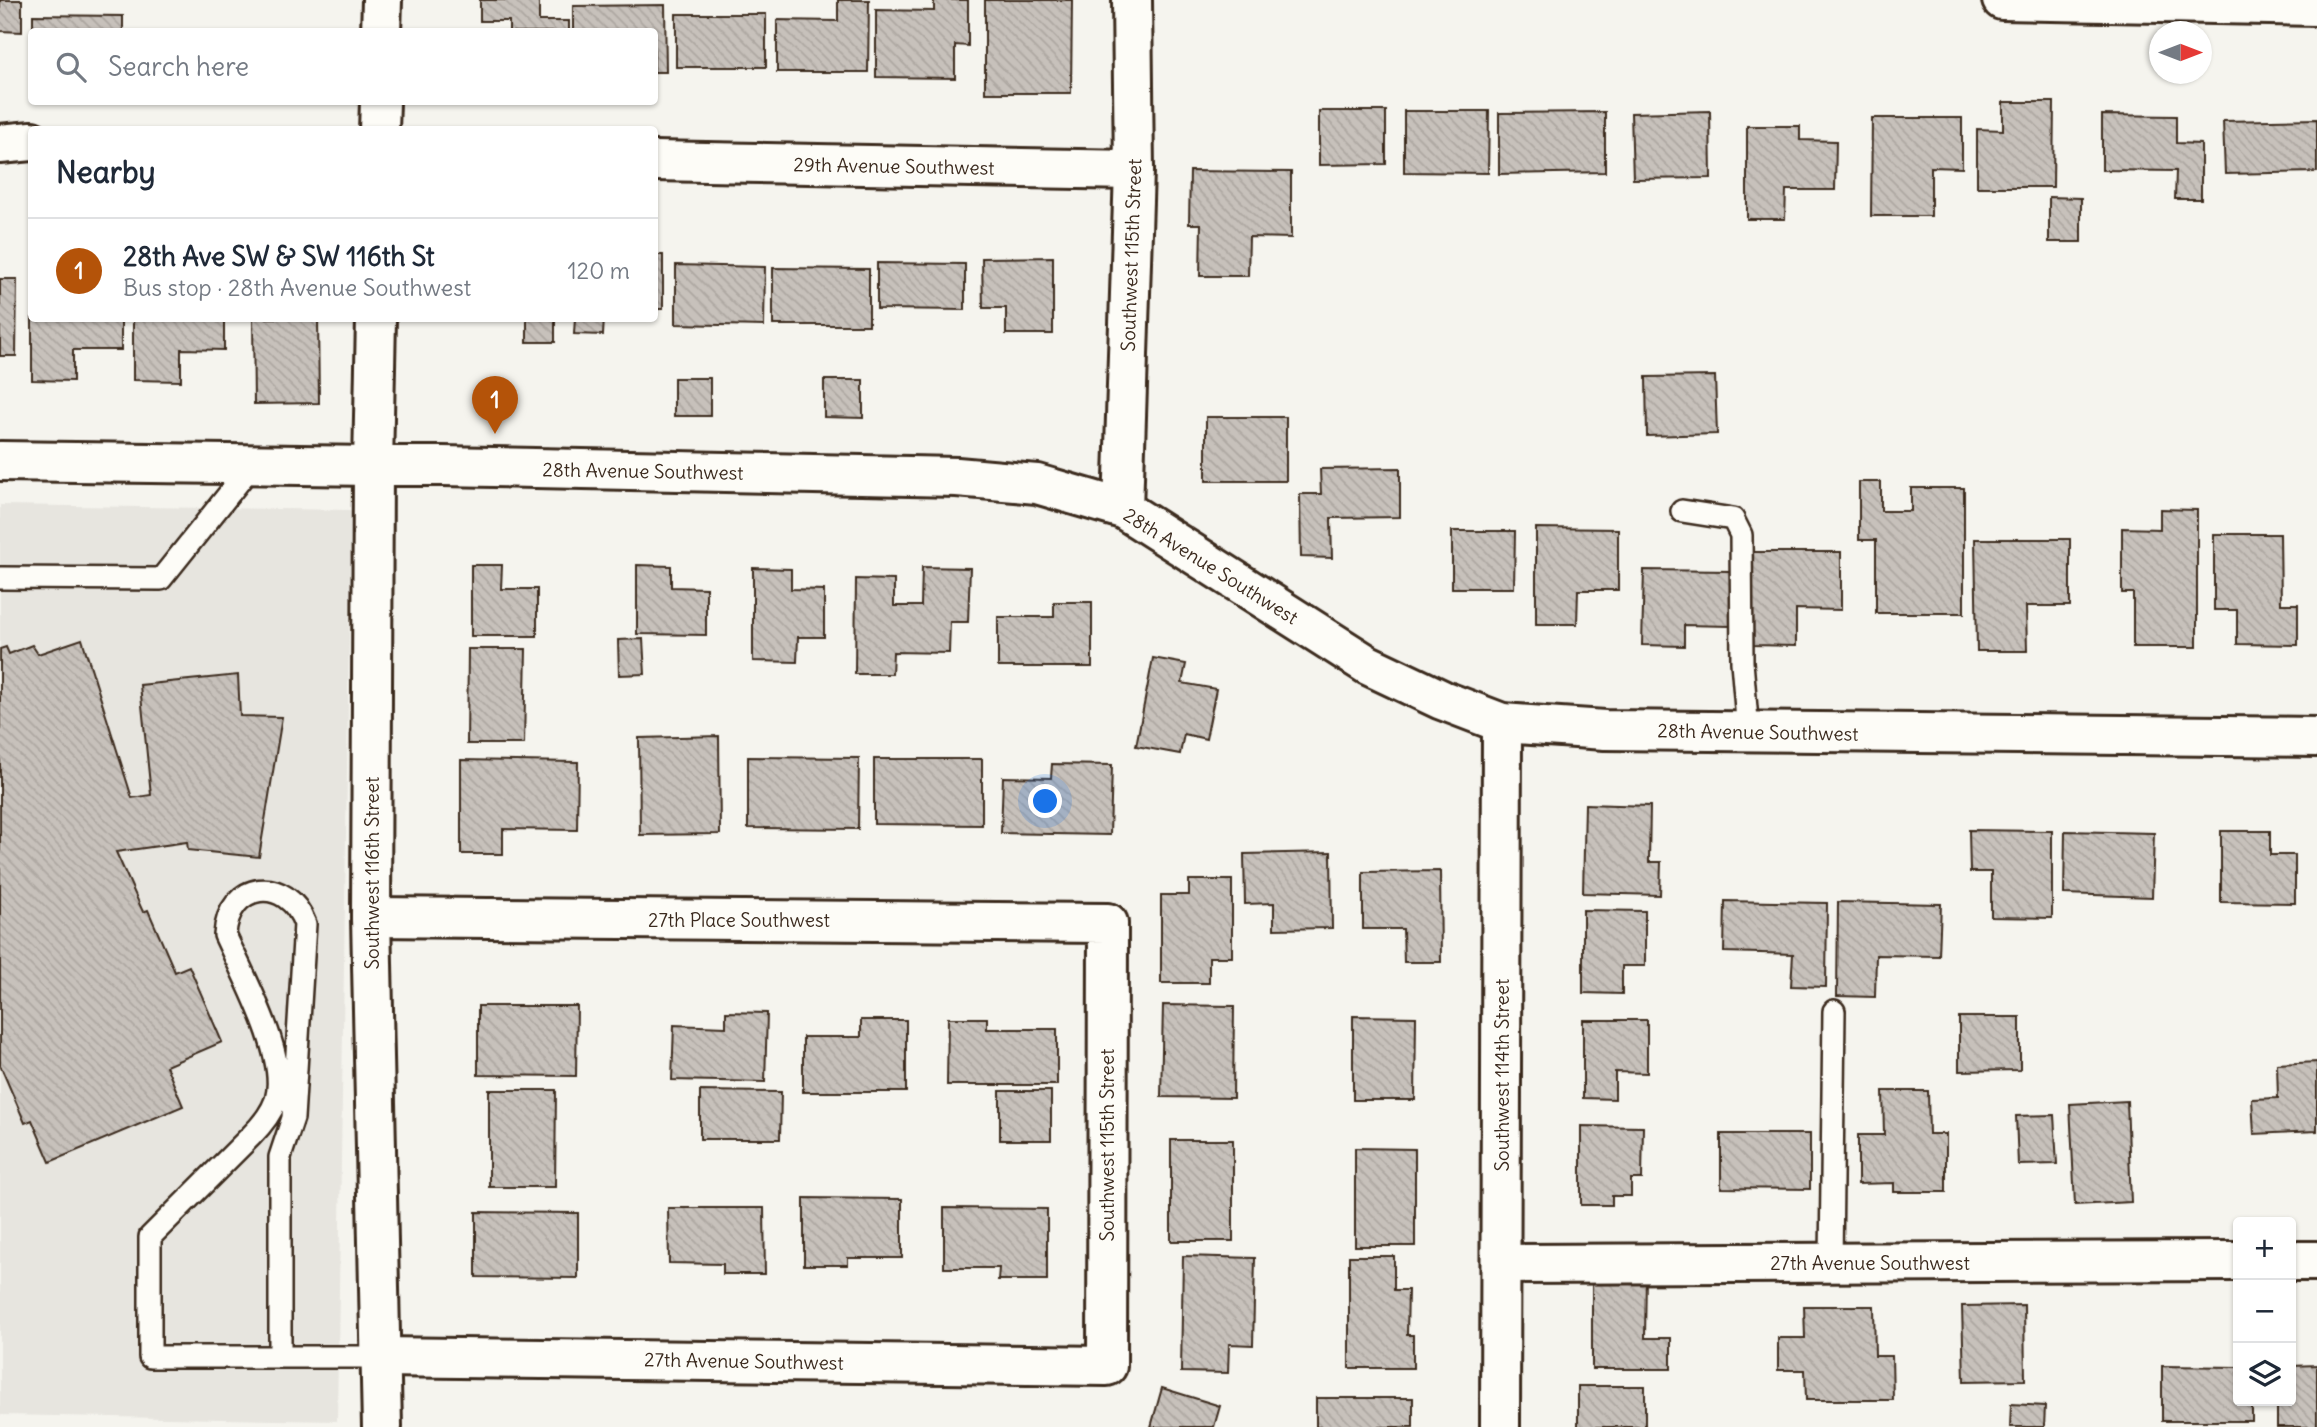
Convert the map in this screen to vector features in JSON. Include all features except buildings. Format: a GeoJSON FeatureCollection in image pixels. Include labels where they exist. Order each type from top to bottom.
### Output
{"type":"FeatureCollection","features":[{"type":"Feature","properties":{"kind":"street"},"geometry":{"type":"LineString","coordinates":[[381,28],[382,0]]}},
{"type":"Feature","properties":{"kind":"street","name":"Southwest 115th Street"},"geometry":{"type":"LineString","coordinates":[[1123,509],[1134,170],[1132,0]]}},
{"type":"Feature","properties":{"kind":"street"},"geometry":{"type":"LineString","coordinates":[[2002,0],[2317,6]]}},
{"type":"Feature","properties":{"kind":"street"},"geometry":{"type":"LineString","coordinates":[[379,126],[380,105]]}},
{"type":"Feature","properties":{"kind":"street"},"geometry":{"type":"LineString","coordinates":[[0,144],[28,141]]}},
{"type":"Feature","properties":{"kind":"street","name":"29th Avenue Southwest"},"geometry":{"type":"LineString","coordinates":[[658,161],[1134,170]]}},
{"type":"Feature","properties":{"kind":"street","name":"Southwest 116th Street"},"geometry":{"type":"LineString","coordinates":[[376,322],[371,917],[382,1427]]}},
{"type":"Feature","properties":{"kind":"street","name":"28th Avenue Southwest"},"geometry":{"type":"LineString","coordinates":[[0,461],[957,477],[1037,484],[1123,509],[1368,665],[1442,700],[1502,723],[1605,730],[2317,737]]}},
{"type":"Feature","properties":{"kind":"street","name":"Southwest 114th Street"},"geometry":{"type":"LineString","coordinates":[[1500,1427],[1502,723]]}},
{"type":"Feature","properties":{"kind":"street","name":"27th Place Southwest"},"geometry":{"type":"LineString","coordinates":[[371,917],[1108,923]]}},
{"type":"Feature","properties":{"kind":"street","name":"Southwest 115th Street"},"geometry":{"type":"LineString","coordinates":[[1107,1366],[1108,923]]}},
{"type":"Feature","properties":{"kind":"street","name":"27th Avenue Southwest"},"geometry":{"type":"LineString","coordinates":[[1501,1264],[2233,1261]]}},
{"type":"Feature","properties":{"kind":"street"},"geometry":{"type":"LineString","coordinates":[[2296,1261],[2317,1261]]}},
{"type":"Feature","properties":{"kind":"street","name":"27th Avenue Southwest"},"geometry":{"type":"LineString","coordinates":[[381,1357],[1107,1366]]}},
{"type":"Feature","properties":{"kind":"lane"},"geometry":{"type":"LineString","coordinates":[[3,580],[161,579],[253,464]]}},
{"type":"Feature","properties":{"kind":"lane"},"geometry":{"type":"LineString","coordinates":[[1682,511],[1733,519],[1741,535],[1742,662],[1748,732]]}},
{"type":"Feature","properties":{"kind":"lane"},"geometry":{"type":"LineString","coordinates":[[280,1357],[280,1157],[293,1118],[305,923],[292,900],[280,892],[266,890],[240,898],[231,908],[225,935],[271,1040],[277,1066],[276,1099],[264,1122],[150,1237],[150,1357],[280,1357],[381,1357]]}},
{"type":"Feature","properties":{"kind":"lane"},"geometry":{"type":"LineString","coordinates":[[1831,1263],[1835,1011]]}},
{"type":"Feature","properties":{"kind":"lane"},"geometry":{"type":"LineString","coordinates":[[251,1136],[280,1157]]}},
{"type":"Feature","properties":{"kind":"shaded area"},"geometry":{"type":"Polygon","coordinates":[[[0,505],[351,510],[337,1421],[0,1415],[0,505]]]}},
{"type":"Feature","properties":{"kind":"place","name":"28th Ave SW & SW 116th St"},"geometry":{"type":"Point","coordinates":[495,434]}}]}
